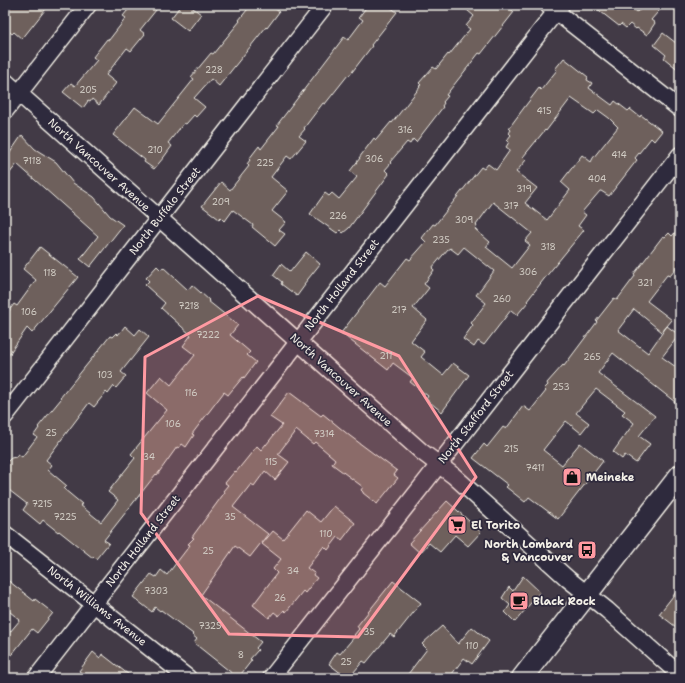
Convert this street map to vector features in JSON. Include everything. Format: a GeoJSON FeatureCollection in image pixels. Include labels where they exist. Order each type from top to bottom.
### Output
{"type":"FeatureCollection","features":[{"type":"Feature","properties":{"kind":"main road"},"geometry":{"type":"LineString","coordinates":[[522,678],[680,475]]}},
{"type":"Feature","properties":{"kind":"street"},"geometry":{"type":"LineString","coordinates":[[5,111],[88,5]]}},
{"type":"Feature","properties":{"kind":"street","name":"North Buffalo Street"},"geometry":{"type":"LineString","coordinates":[[5,416],[325,5]]}},
{"type":"Feature","properties":{"kind":"street"},"geometry":{"type":"LineString","coordinates":[[555,7],[680,109]]}},
{"type":"Feature","properties":{"kind":"street","name":"North Holland Street"},"geometry":{"type":"LineString","coordinates":[[36,678],[298,342],[555,7]]}},
{"type":"Feature","properties":{"kind":"street","name":"North Vancouver Avenue"},"geometry":{"type":"LineString","coordinates":[[5,81],[422,452],[454,476],[563,574],[607,610],[680,675]]}},
{"type":"Feature","properties":{"kind":"street","name":"North Stafford Street"},"geometry":{"type":"LineString","coordinates":[[271,678],[680,155]]}},
{"type":"Feature","properties":{"kind":"street","name":"North Williams Avenue"},"geometry":{"type":"LineString","coordinates":[[5,534],[188,678]]}},
{"type":"Feature","properties":{"kind":"highlighted area"},"geometry":{"type":"Polygon","coordinates":[[[258,296],[399,356],[476,477],[358,637],[229,634],[141,513],[145,357],[258,296]]]}},
{"type":"Feature","properties":{"kind":"building"},"geometry":{"type":"Polygon","coordinates":[[[5,5],[49,5],[22,39],[14,32],[12,34],[5,28],[5,5]]]}},
{"type":"Feature","properties":{"kind":"building"},"geometry":{"type":"Polygon","coordinates":[[[132,5],[160,5],[140,30],[145,34],[131,51],[127,48],[106,75],[116,83],[99,105],[92,99],[90,102],[88,101],[83,108],[63,92],[71,83],[75,86],[97,60],[93,57],[107,39],[109,40],[126,18],[123,16],[132,5]]]}},
{"type":"Feature","properties":{"kind":"building"},"geometry":{"type":"Polygon","coordinates":[[[181,5],[189,5],[201,14],[188,31],[171,18],[181,5]]]}},
{"type":"Feature","properties":{"kind":"building"},"geometry":{"type":"Polygon","coordinates":[[[251,5],[271,5],[279,12],[219,86],[211,79],[194,98],[205,107],[196,117],[194,115],[186,124],[184,123],[168,143],[172,146],[154,169],[113,135],[135,107],[158,124],[194,79],[191,77],[211,53],[213,54],[251,5]]]}},
{"type":"Feature","properties":{"kind":"building"},"geometry":{"type":"Polygon","coordinates":[[[368,5],[387,5],[397,12],[349,76],[348,75],[325,104],[323,103],[304,128],[305,129],[299,136],[306,141],[291,159],[287,156],[271,177],[288,191],[272,211],[286,222],[279,230],[285,234],[275,246],[252,227],[253,225],[233,210],[225,221],[221,217],[219,219],[202,206],[221,182],[230,190],[249,166],[247,164],[250,160],[249,159],[259,146],[261,149],[279,126],[277,125],[344,37],[348,40],[363,20],[359,17],[368,5]]]}},
{"type":"Feature","properties":{"kind":"building"},"geometry":{"type":"Polygon","coordinates":[[[461,5],[506,5],[514,12],[446,95],[448,96],[443,102],[443,107],[416,142],[413,139],[410,144],[407,142],[390,162],[391,163],[385,170],[389,174],[349,228],[343,233],[340,230],[337,233],[310,214],[325,193],[329,196],[332,193],[339,199],[357,177],[350,171],[374,138],[376,140],[391,122],[392,123],[420,87],[419,86],[421,85],[419,83],[433,67],[436,69],[470,29],[466,26],[474,16],[461,5]]]}},
{"type":"Feature","properties":{"kind":"building"},"geometry":{"type":"Polygon","coordinates":[[[592,5],[629,5],[637,12],[644,5],[664,5],[651,20],[655,23],[647,35],[630,24],[626,28],[621,24],[619,26],[592,5]]]}},
{"type":"Feature","properties":{"kind":"building"},"geometry":{"type":"Polygon","coordinates":[[[663,33],[676,43],[680,37],[680,71],[664,58],[666,55],[654,45],[663,33]]]}},
{"type":"Feature","properties":{"kind":"building"},"geometry":{"type":"Polygon","coordinates":[[[564,58],[588,77],[587,80],[592,83],[589,88],[612,105],[615,101],[628,111],[630,109],[640,117],[641,115],[662,131],[654,141],[651,138],[635,158],[637,160],[609,196],[600,191],[582,212],[586,215],[578,226],[584,230],[517,315],[511,310],[484,345],[478,341],[474,347],[463,339],[473,325],[471,323],[486,303],[476,295],[494,271],[464,247],[458,254],[450,248],[448,249],[432,268],[434,270],[424,284],[429,288],[413,308],[427,320],[411,341],[425,352],[421,357],[443,375],[453,363],[469,375],[442,412],[426,399],[428,396],[410,382],[413,378],[393,363],[388,370],[341,333],[380,282],[385,286],[407,258],[410,260],[426,242],[422,238],[433,224],[435,225],[481,167],[484,169],[488,164],[496,170],[510,150],[506,147],[509,142],[507,140],[511,135],[509,133],[511,130],[509,128],[539,88],[541,90],[557,70],[555,69],[564,58]],[[571,98],[546,131],[545,130],[523,157],[526,160],[516,172],[537,188],[525,203],[547,220],[570,190],[561,182],[582,155],[591,162],[618,127],[598,110],[594,114],[571,98]],[[493,202],[476,225],[477,226],[475,229],[490,242],[486,247],[512,268],[530,245],[525,241],[532,233],[493,202]]]}},
{"type":"Feature","properties":{"kind":"building"},"geometry":{"type":"Polygon","coordinates":[[[22,135],[35,149],[56,162],[73,183],[94,197],[110,216],[123,225],[90,267],[80,259],[98,236],[17,164],[5,179],[5,160],[22,135]]]}},
{"type":"Feature","properties":{"kind":"building"},"geometry":{"type":"Polygon","coordinates":[[[680,227],[680,264],[670,276],[667,275],[647,301],[672,320],[667,326],[679,335],[662,357],[680,370],[680,406],[613,353],[598,373],[655,416],[639,436],[650,444],[636,463],[625,455],[622,459],[613,452],[634,423],[622,414],[625,411],[596,389],[576,413],[589,423],[581,433],[566,421],[543,450],[562,465],[580,443],[603,461],[558,519],[529,497],[525,502],[506,487],[508,485],[473,458],[484,444],[487,447],[503,427],[506,429],[523,406],[530,411],[546,391],[544,389],[548,385],[547,383],[563,365],[564,366],[614,298],[617,300],[635,276],[634,274],[663,236],[665,237],[669,233],[672,236],[680,227]],[[634,309],[618,330],[648,353],[667,326],[662,332],[634,309]]]}},
{"type":"Feature","properties":{"kind":"building"},"geometry":{"type":"Polygon","coordinates":[[[40,247],[78,277],[32,333],[27,328],[5,360],[5,316],[14,304],[17,306],[36,280],[23,269],[40,247]]]}},
{"type":"Feature","properties":{"kind":"building"},"geometry":{"type":"Polygon","coordinates":[[[306,252],[320,264],[304,284],[305,285],[297,296],[281,284],[282,282],[273,275],[281,264],[290,272],[306,252]]]}},
{"type":"Feature","properties":{"kind":"building"},"geometry":{"type":"Polygon","coordinates":[[[157,266],[161,270],[163,267],[188,290],[192,285],[209,300],[208,301],[238,325],[230,335],[250,352],[247,355],[256,362],[244,378],[243,377],[228,395],[224,392],[192,434],[194,435],[186,447],[182,444],[179,448],[177,447],[157,475],[156,474],[104,540],[109,543],[96,559],[43,520],[40,524],[23,510],[27,504],[5,487],[5,464],[18,454],[22,457],[37,437],[34,435],[39,428],[38,427],[110,336],[112,337],[116,333],[118,335],[125,326],[135,335],[140,329],[149,337],[121,372],[126,376],[116,388],[114,386],[108,394],[106,392],[94,407],[89,403],[46,460],[52,465],[48,470],[67,486],[64,489],[82,504],[80,505],[101,522],[118,500],[108,492],[135,458],[131,454],[167,410],[147,393],[161,376],[171,385],[195,355],[183,346],[191,335],[161,308],[165,303],[145,285],[149,281],[146,278],[157,266]]]}},
{"type":"Feature","properties":{"kind":"building"},"geometry":{"type":"Polygon","coordinates":[[[289,392],[321,416],[323,414],[397,471],[394,475],[398,478],[377,504],[363,493],[361,490],[363,487],[332,464],[335,459],[315,442],[313,444],[296,430],[278,454],[289,462],[275,480],[265,471],[254,486],[251,484],[233,507],[268,534],[250,557],[235,546],[201,595],[261,642],[256,648],[258,650],[250,659],[252,660],[238,678],[194,643],[197,639],[192,635],[193,634],[161,610],[160,611],[155,607],[152,612],[133,597],[151,574],[156,577],[161,570],[167,575],[190,545],[188,544],[194,538],[192,537],[225,492],[223,491],[228,485],[225,483],[257,446],[261,450],[282,425],[270,417],[289,392]]]}},
{"type":"Feature","properties":{"kind":"building"},"geometry":{"type":"Polygon","coordinates":[[[447,501],[481,532],[468,546],[455,535],[440,552],[429,543],[420,553],[409,543],[447,501]]]}},
{"type":"Feature","properties":{"kind":"building"},"geometry":{"type":"Polygon","coordinates":[[[334,506],[355,523],[342,540],[338,537],[328,550],[324,546],[307,568],[314,573],[313,575],[317,578],[305,593],[303,591],[286,612],[284,610],[279,616],[274,612],[269,618],[253,605],[277,573],[273,569],[281,559],[262,544],[273,531],[283,539],[306,510],[321,522],[334,506]]]}},
{"type":"Feature","properties":{"kind":"building","name":"Black Rock"},"geometry":{"type":"Polygon","coordinates":[[[523,576],[540,592],[515,622],[505,612],[510,605],[502,598],[509,587],[513,591],[523,576]]]}},
{"type":"Feature","properties":{"kind":"building"},"geometry":{"type":"Polygon","coordinates":[[[5,578],[34,601],[35,599],[53,613],[37,633],[32,629],[5,663],[5,638],[20,620],[5,608],[5,578]]]}},
{"type":"Feature","properties":{"kind":"building"},"geometry":{"type":"Polygon","coordinates":[[[393,581],[421,603],[394,637],[390,634],[366,663],[363,661],[349,678],[347,678],[329,664],[337,652],[340,654],[355,636],[354,635],[359,629],[357,626],[393,581]]]}},
{"type":"Feature","properties":{"kind":"building"},"geometry":{"type":"Polygon","coordinates":[[[680,587],[680,630],[659,614],[680,587]]]}},
{"type":"Feature","properties":{"kind":"building"},"geometry":{"type":"Polygon","coordinates":[[[442,626],[458,644],[472,627],[489,641],[472,664],[464,658],[449,678],[405,678],[427,649],[422,644],[442,626]]]}},
{"type":"Feature","properties":{"kind":"building"},"geometry":{"type":"Polygon","coordinates":[[[93,652],[100,658],[102,654],[133,678],[88,678],[79,671],[93,652]]]}},
{"type":"Feature","properties":{"kind":"place","name":"Meineke"},"geometry":{"type":"Point","coordinates":[572,477]}},
{"type":"Feature","properties":{"kind":"place","name":"El Torito"},"geometry":{"type":"Point","coordinates":[457,525]}},
{"type":"Feature","properties":{"kind":"place","name":"North Lombard & Vancouver"},"geometry":{"type":"Point","coordinates":[587,550]}},
{"type":"Feature","properties":{"kind":"place","name":"Black Rock"},"geometry":{"type":"Point","coordinates":[519,601]}}]}
